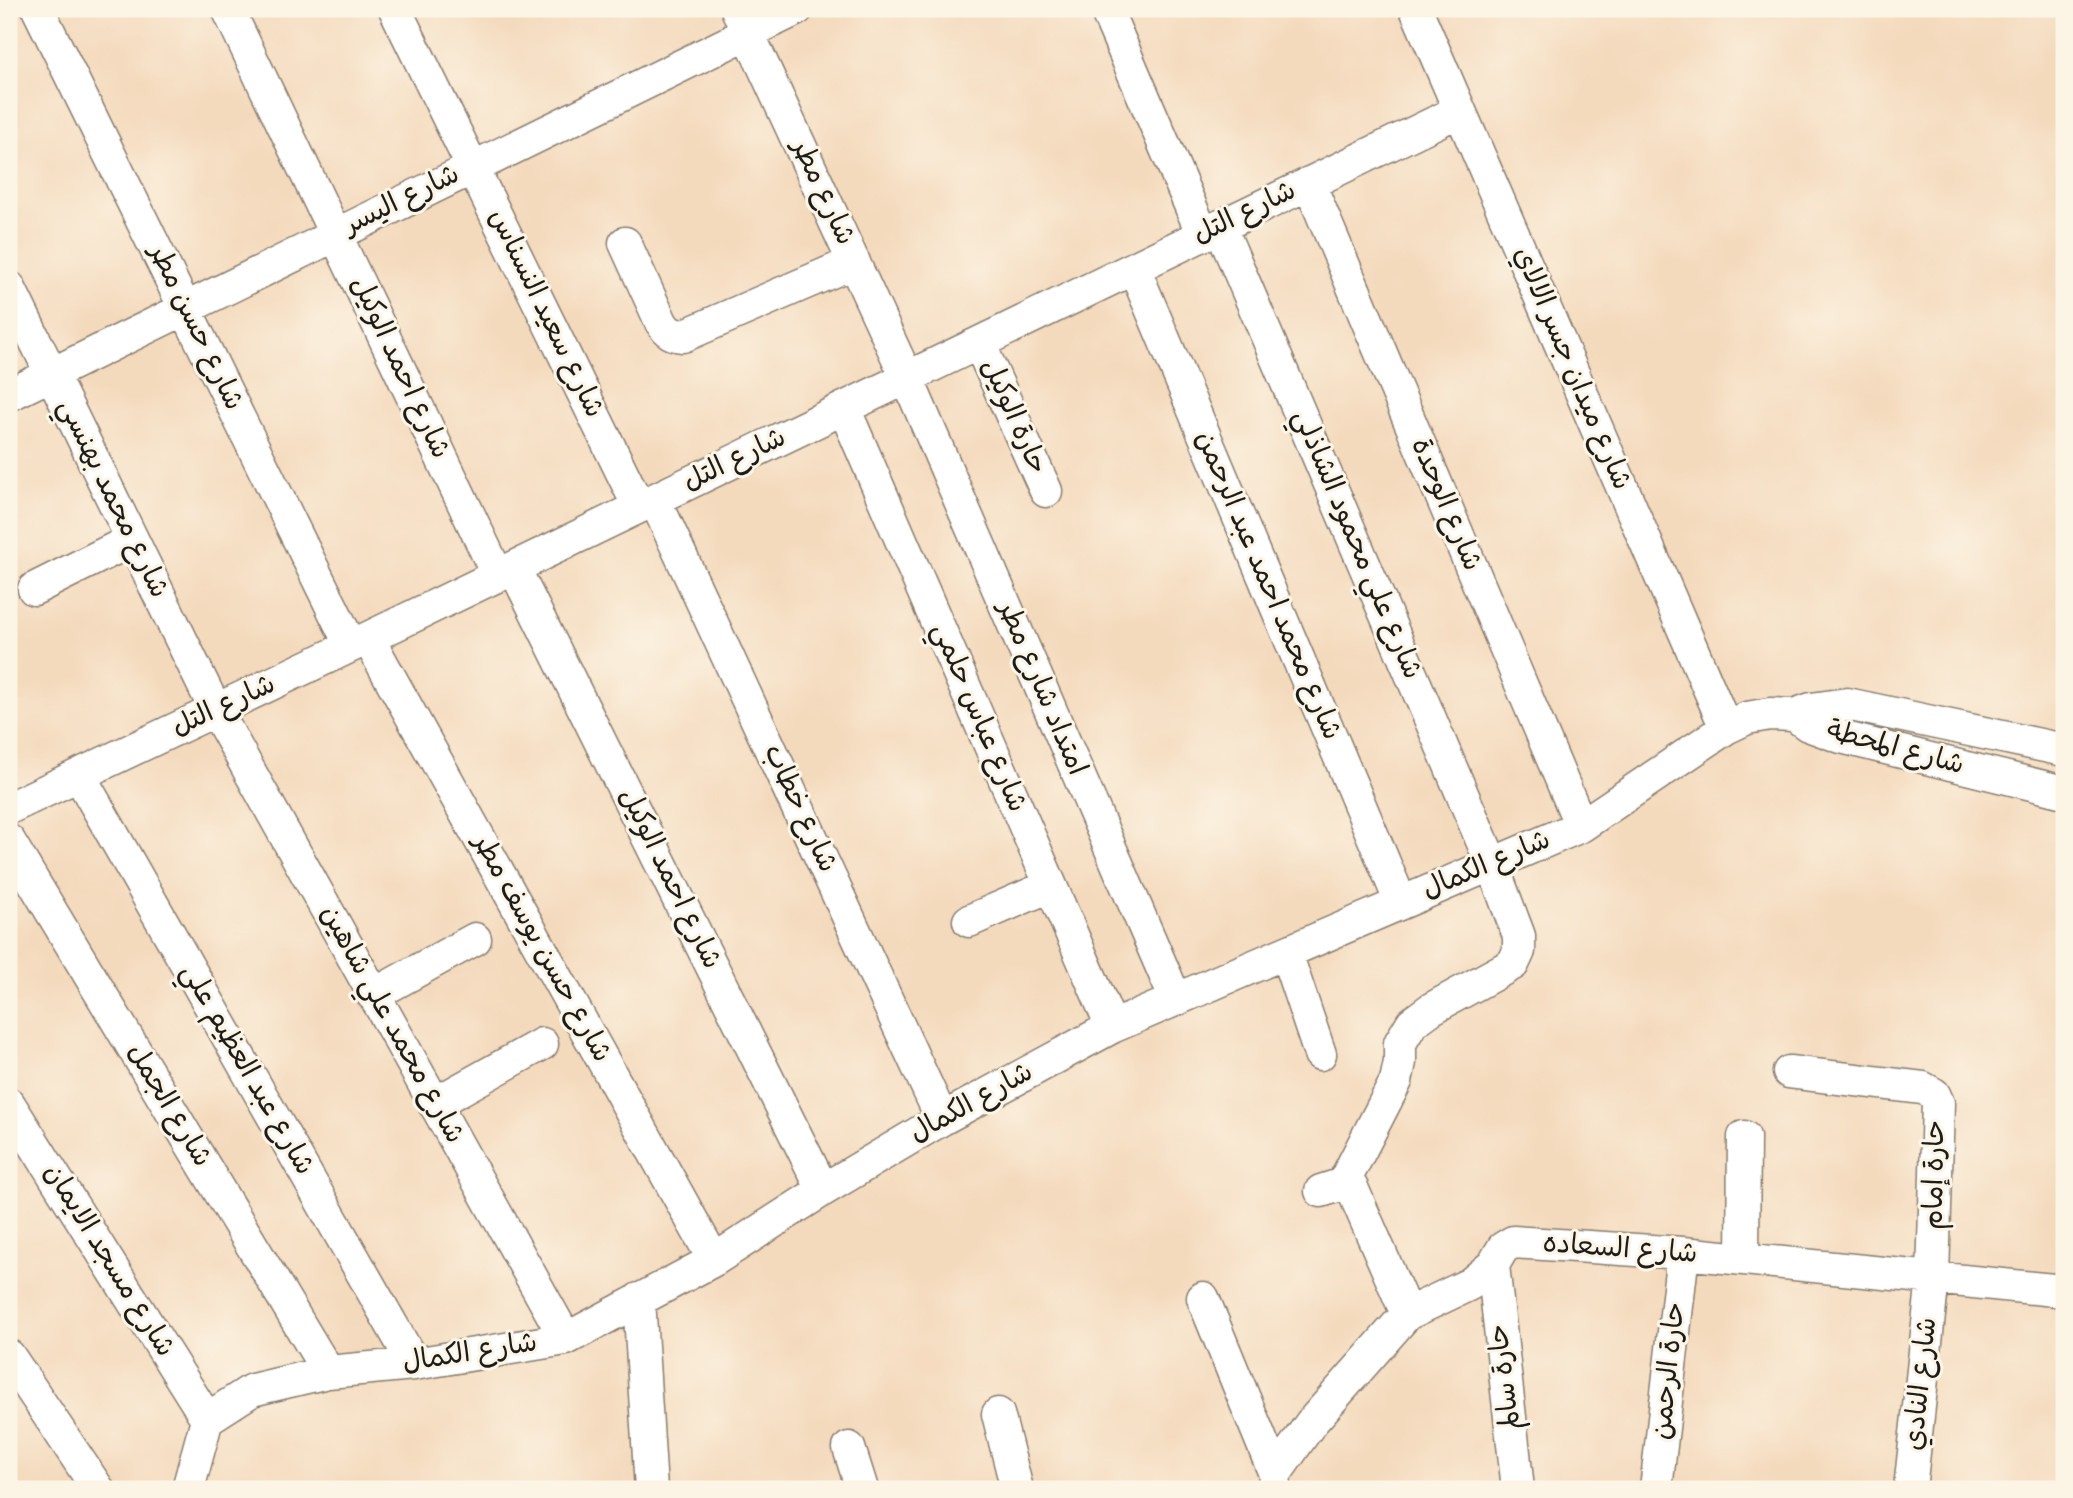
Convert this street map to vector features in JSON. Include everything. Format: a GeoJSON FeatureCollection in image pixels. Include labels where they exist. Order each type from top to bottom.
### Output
{"type":"FeatureCollection","features":[{"type":"Feature","properties":{"kind":"street","name":"شارع حسن مطر"},"geometry":{"type":"LineString","coordinates":[[38,9],[185,308],[359,642]]}},
{"type":"Feature","properties":{"kind":"street","name":"شارع احمد الوكيل"},"geometry":{"type":"LineString","coordinates":[[228,9],[335,234],[823,1189]]}},
{"type":"Feature","properties":{"kind":"street","name":"شارع سعيد النسناس"},"geometry":{"type":"LineString","coordinates":[[395,9],[473,167],[647,503]]}},
{"type":"Feature","properties":{"kind":"street","name":"شارع اليسر"},"geometry":{"type":"LineString","coordinates":[[9,395],[473,167],[742,20],[797,9]]}},
{"type":"Feature","properties":{"kind":"street","name":"شارع علي محمود الشاذلي"},"geometry":{"type":"LineString","coordinates":[[1106,9],[1211,231],[1492,864],[1519,936],[1520,951],[1513,964],[1431,1009],[1412,1023],[1401,1043],[1396,1081],[1332,1187],[1352,1188],[1357,1195],[1407,1314]]}},
{"type":"Feature","properties":{"kind":"street","name":"شارع ميدان جسر الالاي"},"geometry":{"type":"LineString","coordinates":[[1416,9],[1726,728]]}},
{"type":"Feature","properties":{"kind":"street","name":"شارع مطر"},"geometry":{"type":"LineString","coordinates":[[742,20],[907,378]]}},
{"type":"Feature","properties":{"kind":"street","name":"شارع التل"},"geometry":{"type":"LineString","coordinates":[[9,808],[506,572],[1459,111]]}},
{"type":"Feature","properties":{"kind":"street","name":"شارع الوحدة"},"geometry":{"type":"LineString","coordinates":[[1308,183],[1581,826]]}},
{"type":"Feature","properties":{"kind":"street"},"geometry":{"type":"LineString","coordinates":[[625,243],[661,322],[673,335],[683,336],[854,262]]}},
{"type":"Feature","properties":{"kind":"street","name":"شارع محمد احمد عبد الرحمن"},"geometry":{"type":"LineString","coordinates":[[1134,268],[1401,903]]}},
{"type":"Feature","properties":{"kind":"street","name":"شارع محمد بهنسي"},"geometry":{"type":"LineString","coordinates":[[9,287],[216,711]]}},
{"type":"Feature","properties":{"kind":"street","name":"حارة الوكيل"},"geometry":{"type":"LineString","coordinates":[[979,343],[1046,491]]}},
{"type":"Feature","properties":{"kind":"street","name":"امتداد شارع مطر"},"geometry":{"type":"LineString","coordinates":[[907,378],[1176,1000]]}},
{"type":"Feature","properties":{"kind":"street","name":"شارع عباس حلمي"},"geometry":{"type":"LineString","coordinates":[[845,408],[1112,1027]]}},
{"type":"Feature","properties":{"kind":"street","name":"شارع خطاب"},"geometry":{"type":"LineString","coordinates":[[647,503],[942,1119]]}},
{"type":"Feature","properties":{"kind":"street"},"geometry":{"type":"LineString","coordinates":[[33,589],[132,540]]}},
{"type":"Feature","properties":{"kind":"street","name":"شارع حسن يوسف مطر"},"geometry":{"type":"LineString","coordinates":[[359,642],[714,1259]]}},
{"type":"Feature","properties":{"kind":"street","name":"شارع المحطة"},"geometry":{"type":"LineString","coordinates":[[1794,715],[1829,705],[1847,704],[2064,750]]}},
{"type":"Feature","properties":{"kind":"street","name":"شارع محمد علي شاهين"},"geometry":{"type":"LineString","coordinates":[[216,711],[566,1339]]}},
{"type":"Feature","properties":{"kind":"street","name":"شارع الكمال"},"geometry":{"type":"LineString","coordinates":[[207,1419],[252,1390],[328,1372],[414,1364],[566,1339],[714,1259],[823,1189],[942,1119],[1112,1027],[1581,826],[1726,728],[1747,718],[1770,714],[1794,715]]}},
{"type":"Feature","properties":{"kind":"street","name":"شارع المحطة"},"geometry":{"type":"LineString","coordinates":[[1794,715],[1816,729],[1841,737],[2064,792]]}},
{"type":"Feature","properties":{"kind":"street","name":"شارع عبد العظيم علي"},"geometry":{"type":"LineString","coordinates":[[79,775],[414,1364]]}},
{"type":"Feature","properties":{"kind":"street","name":"شارع الجمل"},"geometry":{"type":"LineString","coordinates":[[9,841],[328,1372]]}},
{"type":"Feature","properties":{"kind":"street"},"geometry":{"type":"LineString","coordinates":[[969,920],[1050,886]]}},
{"type":"Feature","properties":{"kind":"street"},"geometry":{"type":"LineString","coordinates":[[373,995],[475,939]]}},
{"type":"Feature","properties":{"kind":"street"},"geometry":{"type":"LineString","coordinates":[[1286,953],[1320,1054]]}},
{"type":"Feature","properties":{"kind":"street"},"geometry":{"type":"LineString","coordinates":[[434,1104],[542,1044]]}},
{"type":"Feature","properties":{"kind":"street","name":"حارة إمام"},"geometry":{"type":"LineString","coordinates":[[1789,1072],[1923,1088],[1934,1094],[1938,1103],[1933,1278]]}},
{"type":"Feature","properties":{"kind":"street","name":"شارع مسجد الايمان"},"geometry":{"type":"LineString","coordinates":[[9,1104],[207,1419]]}},
{"type":"Feature","properties":{"kind":"street"},"geometry":{"type":"LineString","coordinates":[[1743,1259],[1744,1137]]}},
{"type":"Feature","properties":{"kind":"street","name":"شارع السعاده"},"geometry":{"type":"LineString","coordinates":[[1275,1481],[1311,1423],[1407,1314],[1470,1284],[1493,1265],[1503,1248],[1513,1242],[1683,1253],[2064,1291]]}},
{"type":"Feature","properties":{"kind":"street","name":"حارة الرحمن"},"geometry":{"type":"LineString","coordinates":[[1656,1489],[1683,1253]]}},
{"type":"Feature","properties":{"kind":"street","name":"حارة سالم"},"geometry":{"type":"LineString","coordinates":[[1493,1265],[1518,1489]]}},
{"type":"Feature","properties":{"kind":"street","name":"شارع النادي"},"geometry":{"type":"LineString","coordinates":[[1910,1489],[1933,1278]]}},
{"type":"Feature","properties":{"kind":"street"},"geometry":{"type":"LineString","coordinates":[[1203,1298],[1275,1481]]}},
{"type":"Feature","properties":{"kind":"street"},"geometry":{"type":"LineString","coordinates":[[639,1299],[651,1489]]}},
{"type":"Feature","properties":{"kind":"street"},"geometry":{"type":"LineString","coordinates":[[9,1356],[98,1489]]}},
{"type":"Feature","properties":{"kind":"street"},"geometry":{"type":"LineString","coordinates":[[998,1414],[1017,1489]]}},
{"type":"Feature","properties":{"kind":"street"},"geometry":{"type":"LineString","coordinates":[[188,1489],[207,1419]]}},
{"type":"Feature","properties":{"kind":"street"},"geometry":{"type":"LineString","coordinates":[[849,1448],[862,1489]]}}]}
